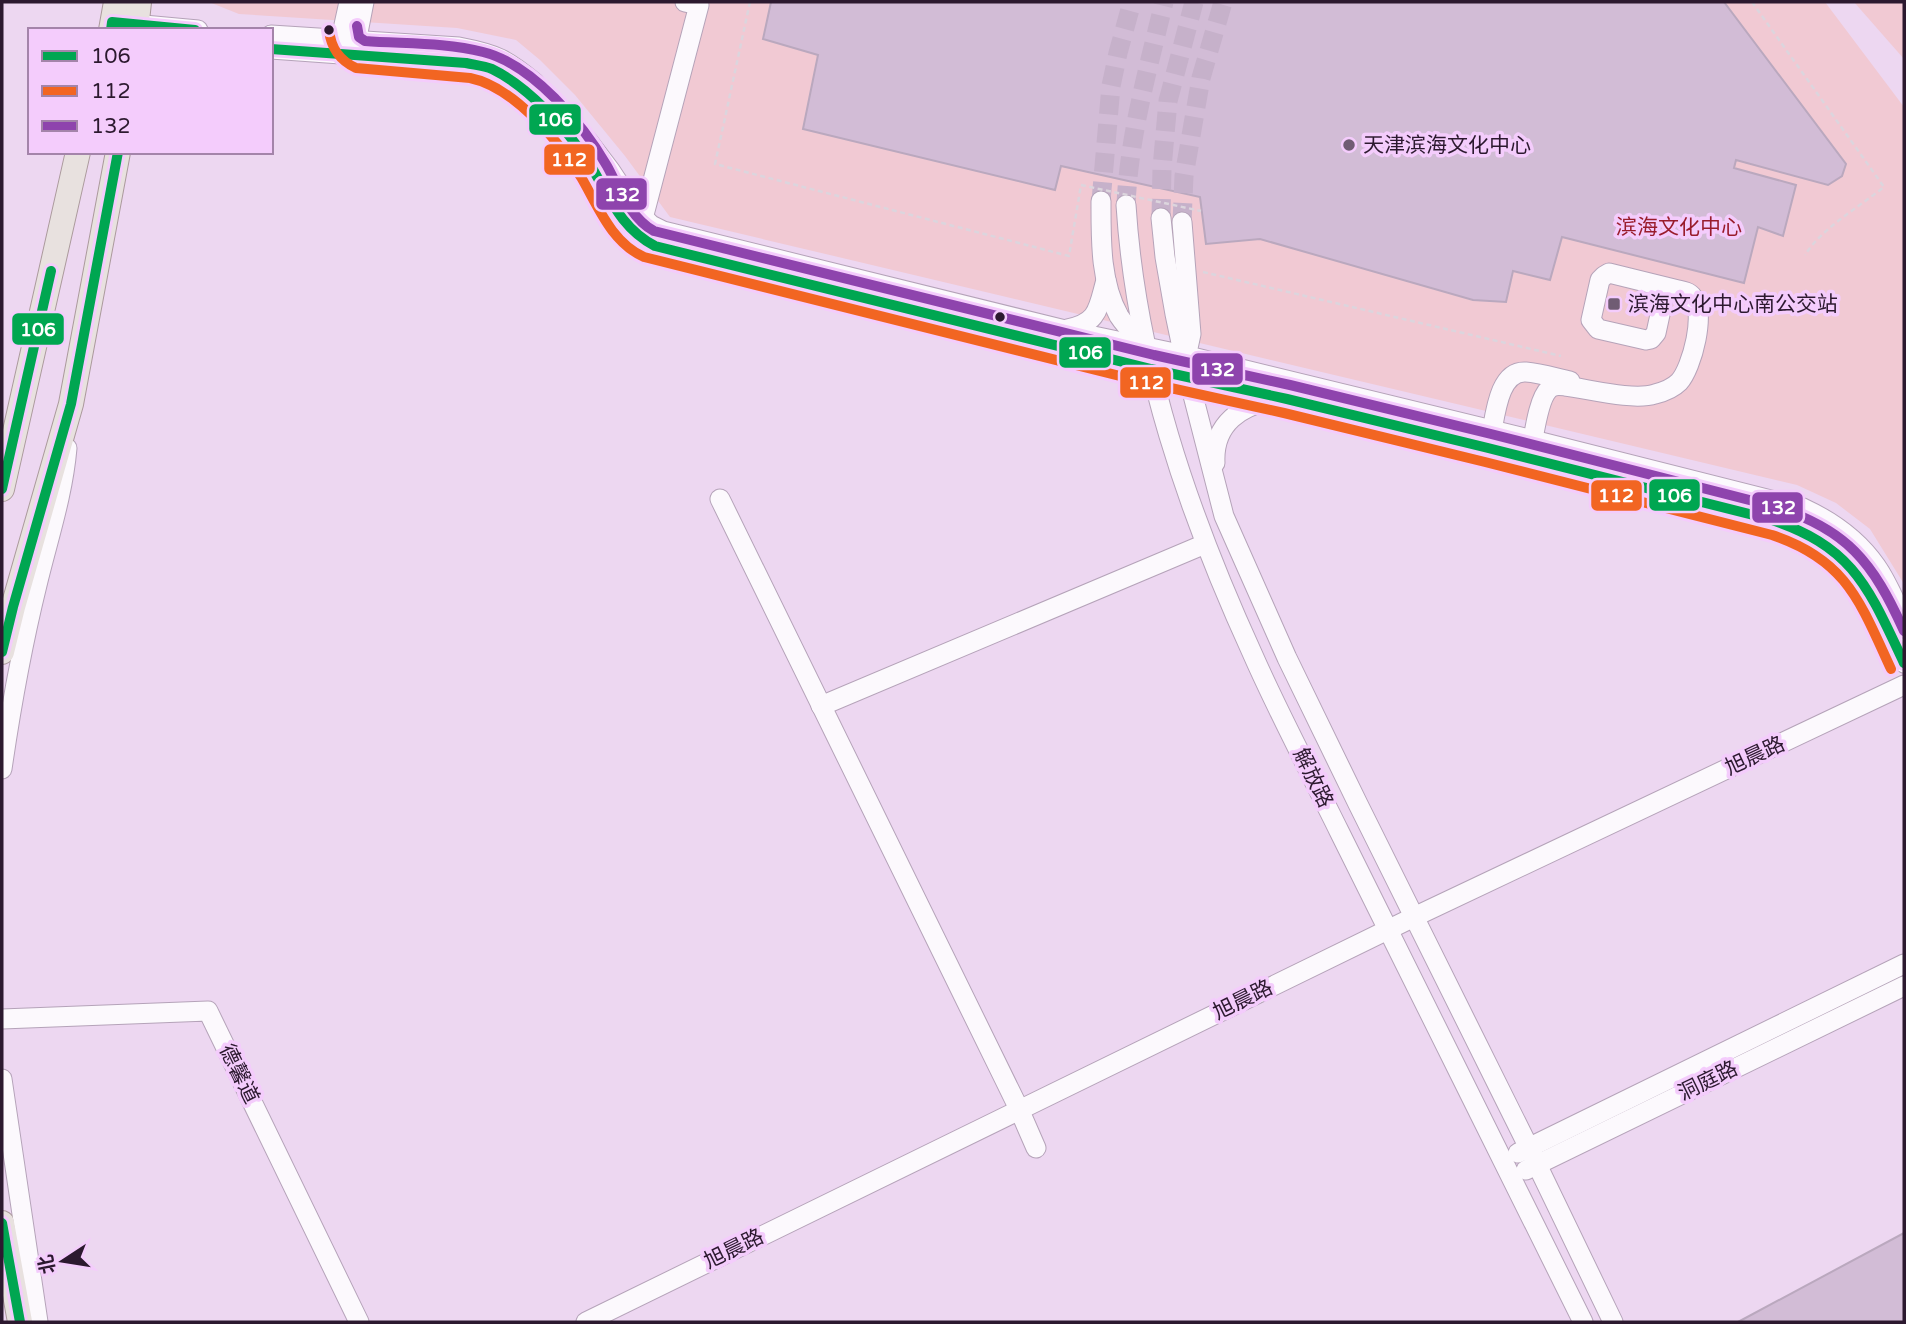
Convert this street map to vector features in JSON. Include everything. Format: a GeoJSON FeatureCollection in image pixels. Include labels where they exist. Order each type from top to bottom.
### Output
{"type":"FeatureCollection","features":[{"type":"Feature","properties":{"kind":"main road"},"geometry":{"type":"LineString","coordinates":[[2,489],[78,154]]}},
{"type":"Feature","properties":{"kind":"main road"},"geometry":{"type":"LineString","coordinates":[[2,652],[71,404],[118,154]]}},
{"type":"Feature","properties":{"kind":"main road"},"geometry":{"type":"LineString","coordinates":[[2,1223],[20,1322]]}},
{"type":"Feature","properties":{"kind":"street"},"geometry":{"type":"LineString","coordinates":[[349,2],[352,43]]}},
{"type":"Feature","properties":{"kind":"street"},"geometry":{"type":"LineString","coordinates":[[352,43],[364,2]]}},
{"type":"Feature","properties":{"kind":"street"},"geometry":{"type":"LineString","coordinates":[[640,228],[699,5],[685,2]]}},
{"type":"Feature","properties":{"kind":"street"},"geometry":{"type":"LineString","coordinates":[[113,18],[137,19],[187,28]]}},
{"type":"Feature","properties":{"kind":"street"},"geometry":{"type":"LineString","coordinates":[[273,35],[352,43],[459,47],[502,58],[537,84],[576,126],[610,170],[646,243],[1151,369],[1287,400],[1490,439]]}},
{"type":"Feature","properties":{"kind":"street"},"geometry":{"type":"LineString","coordinates":[[273,50],[352,43]]}},
{"type":"Feature","properties":{"kind":"street"},"geometry":{"type":"LineString","coordinates":[[1101,201],[1106,280],[1120,318],[1147,348]]}},
{"type":"Feature","properties":{"kind":"street","name":"解放路"},"geometry":{"type":"LineString","coordinates":[[1126,205],[1132,269],[1151,369],[1179,471],[1206,544],[1253,656],[1583,1322]]}},
{"type":"Feature","properties":{"kind":"street","name":"解放路"},"geometry":{"type":"LineString","coordinates":[[1161,218],[1168,278],[1188,376],[1224,516],[1358,804],[1613,1322]]}},
{"type":"Feature","properties":{"kind":"street"},"geometry":{"type":"LineString","coordinates":[[1182,222],[1191,334],[1184,355]]}},
{"type":"Feature","properties":{"kind":"street"},"geometry":{"type":"LineString","coordinates":[[640,228],[651,225],[663,231],[1065,330],[1184,355],[1531,449],[1803,508],[1819,515],[1847,535],[1872,561],[1904,621]]}},
{"type":"Feature","properties":{"kind":"street"},"geometry":{"type":"LineString","coordinates":[[1065,330],[1091,321],[1106,280]]}},
{"type":"Feature","properties":{"kind":"street"},"geometry":{"type":"LineString","coordinates":[[1531,449],[1545,394],[1549,388],[1556,385],[1640,397],[1663,391],[1681,380],[1690,364],[1699,317],[1693,296],[1666,287]]}},
{"type":"Feature","properties":{"kind":"street"},"geometry":{"type":"LineString","coordinates":[[1490,439],[1499,399],[1506,381],[1516,372],[1636,391],[1657,389],[1671,382],[1682,371],[1692,337],[1695,307],[1688,293]]}},
{"type":"Feature","properties":{"kind":"street"},"geometry":{"type":"LineString","coordinates":[[1216,485],[1214,451],[1225,425],[1232,417],[1251,406],[1287,400]]}},
{"type":"Feature","properties":{"kind":"street"},"geometry":{"type":"LineString","coordinates":[[2,769],[25,638],[65,468],[71,404]]}},
{"type":"Feature","properties":{"kind":"street"},"geometry":{"type":"LineString","coordinates":[[1531,449],[1769,519],[1825,543],[1861,580],[1904,663]]}},
{"type":"Feature","properties":{"kind":"street"},"geometry":{"type":"LineString","coordinates":[[720,499],[1036,1148]]}},
{"type":"Feature","properties":{"kind":"street"},"geometry":{"type":"LineString","coordinates":[[821,706],[1206,544]]}},
{"type":"Feature","properties":{"kind":"street","name":"旭晨路"},"geometry":{"type":"LineString","coordinates":[[586,1322],[1414,916],[1904,685]]}},
{"type":"Feature","properties":{"kind":"street"},"geometry":{"type":"LineString","coordinates":[[1532,1156],[1904,964]]}},
{"type":"Feature","properties":{"kind":"street","name":"洞庭路"},"geometry":{"type":"LineString","coordinates":[[1508,1168],[1904,986]]}},
{"type":"Feature","properties":{"kind":"street","name":"德馨道"},"geometry":{"type":"LineString","coordinates":[[2,1019],[208,1011],[359,1322]]}},
{"type":"Feature","properties":{"kind":"street"},"geometry":{"type":"LineString","coordinates":[[2,1079],[38,1322]]}},
{"type":"Feature","properties":{"kind":"path"},"geometry":{"type":"LineString","coordinates":[[750,2],[715,164],[1069,256],[1082,185],[1201,211]]}},
{"type":"Feature","properties":{"kind":"path"},"geometry":{"type":"LineString","coordinates":[[1752,2],[1884,187],[1829,229],[1805,255]]}},
{"type":"Feature","properties":{"kind":"path"},"geometry":{"type":"LineString","coordinates":[[1196,270],[1561,356]]}},
{"type":"Feature","properties":{"kind":"green space","name":"滨海文化中心"},"geometry":{"type":"Polygon","coordinates":[[[209,2],[1825,2],[1904,107],[1904,584],[1870,529],[1836,503],[1797,485],[670,217],[575,95],[516,40],[457,28],[239,14],[209,2]]]}},
{"type":"Feature","properties":{"kind":"green space"},"geometry":{"type":"Polygon","coordinates":[[[1854,2],[1904,2],[1904,59],[1854,2]]]}},
{"type":"Feature","properties":{"kind":"building","name":"天津滨海文化中心"},"geometry":{"type":"Polygon","coordinates":[[[771,2],[1724,2],[1846,164],[1842,176],[1828,185],[1736,160],[1734,168],[1796,185],[1783,236],[1758,227],[1744,283],[1562,237],[1550,280],[1513,271],[1506,302],[1473,300],[1260,239],[1206,244],[1200,197],[1061,166],[1055,190],[803,129],[818,55],[763,39],[771,2]]]}},
{"type":"Feature","properties":{"kind":"building"},"geometry":{"type":"Polygon","coordinates":[[[1904,1233],[1904,1322],[1738,1322],[1904,1233]]]}},
{"type":"Feature","properties":{"kind":"tunnel"},"geometry":{"type":"LineString","coordinates":[[1101,201],[1111,86],[1132,2]]}},
{"type":"Feature","properties":{"kind":"tunnel"},"geometry":{"type":"LineString","coordinates":[[1126,205],[1135,128],[1164,2]]}},
{"type":"Feature","properties":{"kind":"tunnel"},"geometry":{"type":"LineString","coordinates":[[1161,218],[1168,101],[1194,2]]}},
{"type":"Feature","properties":{"kind":"tunnel"},"geometry":{"type":"LineString","coordinates":[[1182,222],[1184,176],[1201,78],[1223,2]]}},
{"type":"Feature","properties":{"kind":"transit line","name":"106"},"geometry":{"type":"LineString","coordinates":[[111,28],[112,22],[174,28]]}},
{"type":"Feature","properties":{"kind":"transit line","name":"132"},"geometry":{"type":"LineString","coordinates":[[357,26],[359,37],[365,41],[469,49],[501,59],[520,69],[570,115],[597,150],[632,211],[654,231],[1154,355],[1491,434],[1773,506],[1820,526],[1855,551],[1881,586],[1904,631]]}},
{"type":"Feature","properties":{"kind":"transit line","name":"112"},"geometry":{"type":"LineString","coordinates":[[329,30],[337,53],[356,68],[470,78],[503,92],[533,117],[560,147],[614,233],[644,257],[1148,383],[1485,462],[1772,535],[1818,557],[1848,586],[1870,623],[1891,669]]}},
{"type":"Feature","properties":{"kind":"transit line","name":"106"},"geometry":{"type":"LineString","coordinates":[[273,49],[466,63],[492,69],[533,98],[570,136],[624,220],[632,230],[655,246],[1769,519],[1798,530],[1840,557],[1868,591],[1904,663]]}},
{"type":"Feature","properties":{"kind":"transit line","name":"106"},"geometry":{"type":"LineString","coordinates":[[2,652],[71,404],[118,154]]}},
{"type":"Feature","properties":{"kind":"transit line","name":"106"},"geometry":{"type":"LineString","coordinates":[[2,489],[51,271]]}},
{"type":"Feature","properties":{"kind":"transit line","name":"106"},"geometry":{"type":"LineString","coordinates":[[2,1223],[20,1322]]}},
{"type":"Feature","properties":{"kind":"place","name":"天津滨海文化中心"},"geometry":{"type":"Point","coordinates":[1349,145]}},
{"type":"Feature","properties":{"kind":"place","name":"滨海文化中心南公交站"},"geometry":{"type":"Point","coordinates":[1614,304]}}]}
